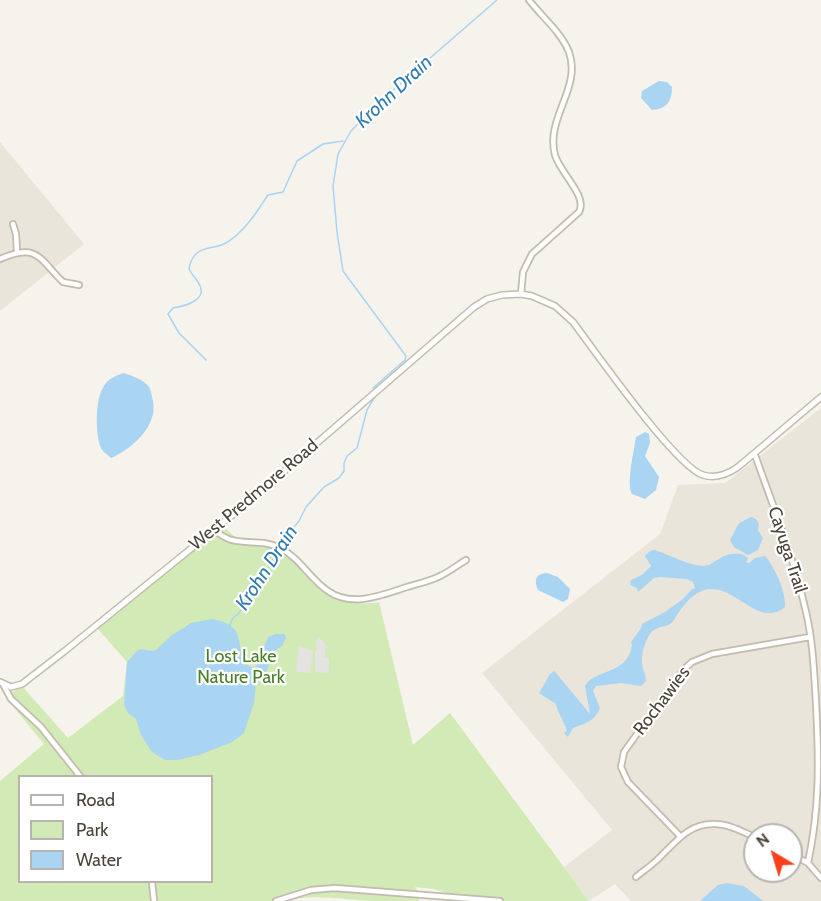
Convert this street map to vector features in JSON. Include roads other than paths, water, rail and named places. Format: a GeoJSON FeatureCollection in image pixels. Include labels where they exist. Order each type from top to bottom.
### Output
{"type":"FeatureCollection","features":[{"type":"Feature","properties":{"kind":"street"},"geometry":{"type":"LineString","coordinates":[[530,0],[556,31],[569,53],[572,78],[557,118],[553,140],[555,155],[562,171],[580,197],[582,205],[579,212],[532,254],[523,273],[521,294],[555,306],[573,322],[637,407],[676,453],[693,470],[703,475],[723,475],[738,467],[821,397]]}},
{"type":"Feature","properties":{"kind":"street"},"geometry":{"type":"LineString","coordinates":[[13,224],[17,252]]}},
{"type":"Feature","properties":{"kind":"street"},"geometry":{"type":"LineString","coordinates":[[0,259],[17,252],[25,252],[44,260],[63,282],[79,285]]}},
{"type":"Feature","properties":{"kind":"street","name":"West Predmore Road"},"geometry":{"type":"LineString","coordinates":[[1,683],[11,687],[22,684],[251,501],[474,307],[487,299],[521,294]]}},
{"type":"Feature","properties":{"kind":"street","name":"Cayuga Trail"},"geometry":{"type":"LineString","coordinates":[[755,455],[793,565],[806,611],[810,637],[819,745],[817,799],[808,862]]}},
{"type":"Feature","properties":{"kind":"street"},"geometry":{"type":"LineString","coordinates":[[215,530],[223,538],[235,542],[256,542],[280,548],[320,585],[345,599],[369,599],[430,580],[443,575],[466,560]]}},
{"type":"Feature","properties":{"kind":"street","name":"Rochawies"},"geometry":{"type":"LineString","coordinates":[[680,836],[628,782],[621,767],[624,752],[683,670],[692,662],[712,654],[810,637]]}},
{"type":"Feature","properties":{"kind":"street"},"geometry":{"type":"LineString","coordinates":[[1,683],[11,699],[41,727],[78,775]]}},
{"type":"Feature","properties":{"kind":"street"},"geometry":{"type":"LineString","coordinates":[[636,877],[658,860],[680,836],[691,830],[715,824],[743,832]]}},
{"type":"Feature","properties":{"kind":"street"},"geometry":{"type":"LineString","coordinates":[[803,860],[808,862],[821,878]]}},
{"type":"Feature","properties":{"kind":"street"},"geometry":{"type":"LineString","coordinates":[[152,883],[154,901]]}},
{"type":"Feature","properties":{"kind":"street"},"geometry":{"type":"LineString","coordinates":[[276,901],[311,890],[335,888],[500,901]]}},
{"type":"Feature","properties":{"kind":"water"},"geometry":{"type":"Polygon","coordinates":[[[659,81],[667,82],[672,87],[671,96],[665,106],[652,110],[641,98],[642,91],[659,81]]]}},
{"type":"Feature","properties":{"kind":"water"},"geometry":{"type":"Polygon","coordinates":[[[124,373],[141,380],[149,387],[153,401],[152,419],[135,443],[111,458],[99,442],[97,425],[99,399],[106,383],[124,373]]]}},
{"type":"Feature","properties":{"kind":"water"},"geometry":{"type":"Polygon","coordinates":[[[645,432],[649,434],[650,443],[645,456],[659,477],[656,490],[645,499],[632,494],[630,483],[636,437],[645,432]]]}},
{"type":"Feature","properties":{"kind":"water"},"geometry":{"type":"Polygon","coordinates":[[[751,517],[759,524],[758,530],[763,538],[758,550],[748,555],[734,547],[730,540],[739,523],[751,517]]]}},
{"type":"Feature","properties":{"kind":"water"},"geometry":{"type":"Polygon","coordinates":[[[654,550],[703,566],[732,554],[741,554],[748,558],[746,562],[749,563],[755,558],[765,556],[779,580],[784,594],[785,607],[772,613],[759,611],[719,590],[705,590],[690,599],[672,623],[651,632],[642,659],[646,681],[641,686],[621,683],[596,686],[593,691],[600,708],[598,713],[589,721],[573,728],[568,737],[564,733],[567,731],[556,704],[539,693],[550,674],[554,671],[556,673],[590,714],[585,686],[589,681],[624,662],[629,655],[631,642],[642,624],[665,612],[695,588],[693,582],[687,579],[660,577],[654,578],[638,592],[637,588],[630,585],[631,580],[642,575],[651,566],[645,556],[654,550]]]}},
{"type":"Feature","properties":{"kind":"water"},"geometry":{"type":"Polygon","coordinates":[[[547,573],[558,577],[570,589],[568,599],[563,602],[538,590],[536,578],[547,573]]]}},
{"type":"Feature","properties":{"kind":"water"},"geometry":{"type":"Polygon","coordinates":[[[212,619],[233,628],[245,661],[252,668],[257,666],[268,637],[284,634],[286,638],[282,646],[274,651],[266,673],[256,684],[254,703],[244,733],[232,742],[199,755],[165,760],[152,752],[141,735],[136,719],[128,713],[124,705],[127,662],[138,650],[156,650],[172,635],[191,623],[212,619]]]}},
{"type":"Feature","properties":{"kind":"water"},"geometry":{"type":"Polygon","coordinates":[[[727,883],[744,886],[763,901],[700,901],[718,885],[727,883]]]}},
{"type":"Feature","properties":{"kind":"waterway","name":"Krohn Drain"},"geometry":{"type":"LineString","coordinates":[[373,388],[405,360],[406,356],[343,271],[333,186],[338,154],[351,131],[376,105],[497,0]]}},
{"type":"Feature","properties":{"kind":"waterway"},"geometry":{"type":"LineString","coordinates":[[206,360],[179,333],[168,314],[173,308],[184,306],[199,298],[201,288],[189,269],[193,258],[200,251],[224,244],[237,235],[268,195],[283,192],[297,161],[323,144],[343,141]]}},
{"type":"Feature","properties":{"kind":"waterway","name":"Krohn Drain"},"geometry":{"type":"LineString","coordinates":[[230,625],[255,591],[285,538],[299,521],[306,507],[324,487],[339,478],[344,471],[344,463],[347,456],[357,448],[367,410],[377,393]]}},
{"type":"Feature","properties":{"kind":"park label","name":"Lost Lake Nature Park"},"geometry":{"type":"Point","coordinates":[241,667]}}]}
